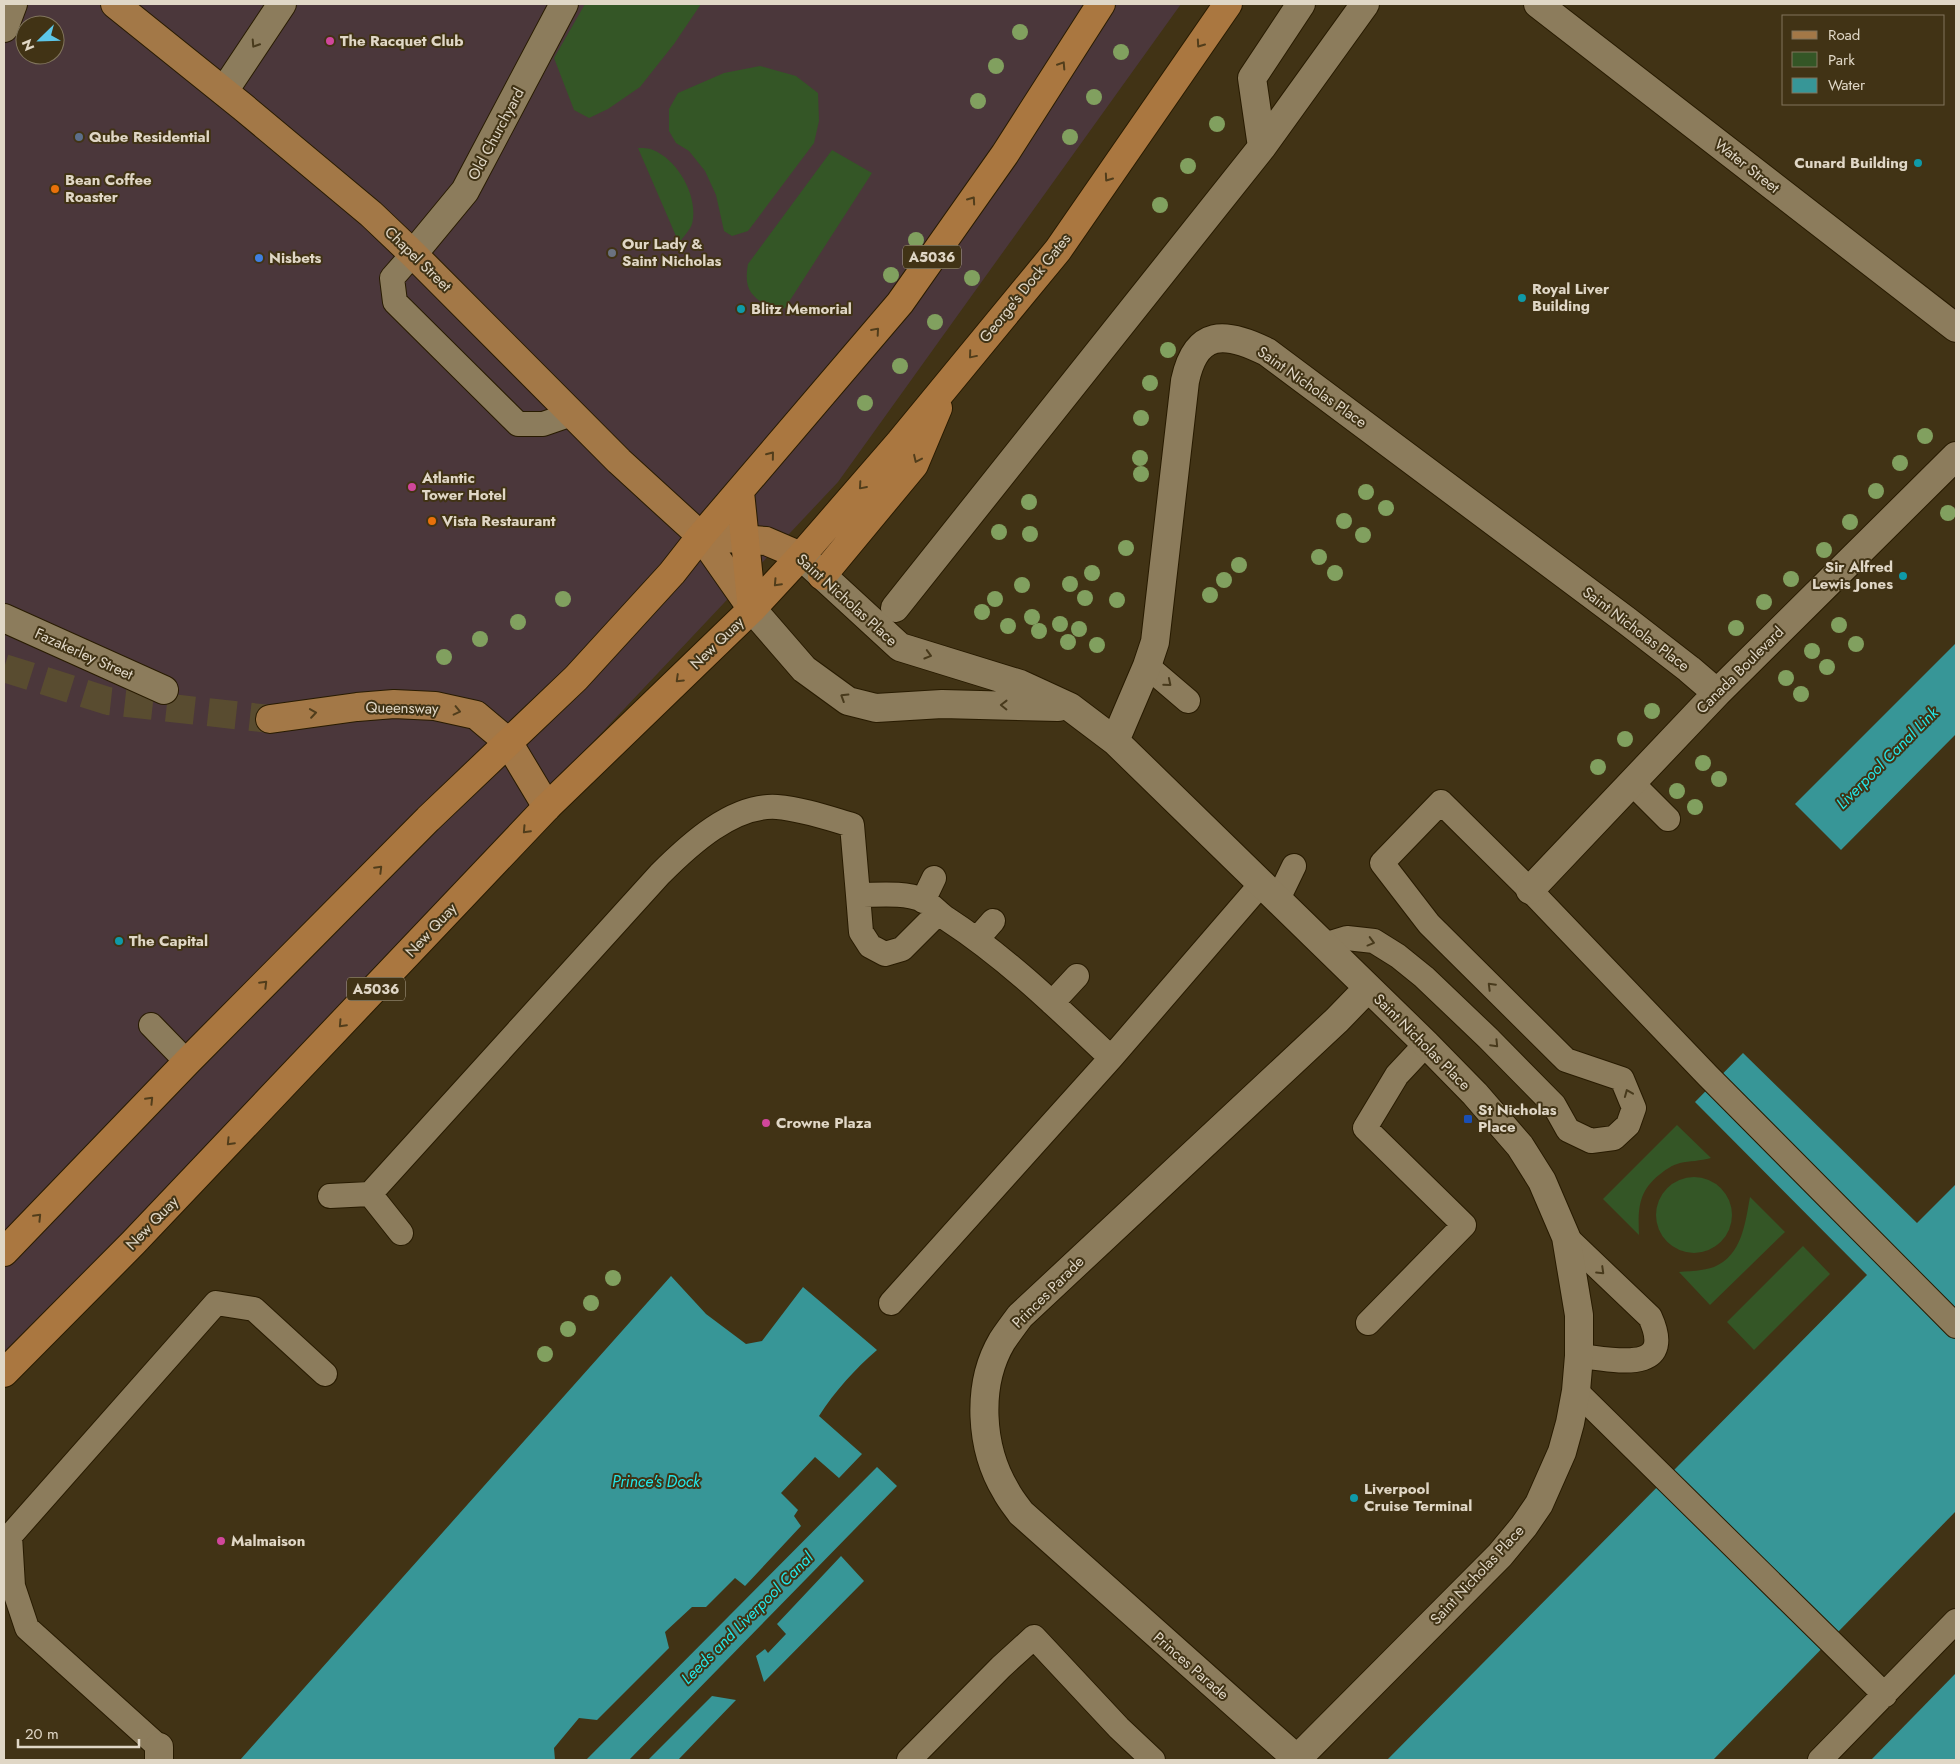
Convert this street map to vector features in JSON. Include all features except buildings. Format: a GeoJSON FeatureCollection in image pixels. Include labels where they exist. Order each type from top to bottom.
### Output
{"type":"FeatureCollection","features":[{"type":"Feature","properties":{"kind":"highway","name":"A5036"},"geometry":{"type":"LineString","coordinates":[[4,1252],[187,1062],[428,819],[576,678],[672,573],[701,536],[900,303],[1005,154],[1101,4]]}},
{"type":"Feature","properties":{"kind":"highway","name":"George's Dock Gates"},"geometry":{"type":"LineString","coordinates":[[801,556],[950,382],[1058,250],[1228,4]]}},
{"type":"Feature","properties":{"kind":"highway"},"geometry":{"type":"LineString","coordinates":[[822,576],[914,465],[950,382]]}},
{"type":"Feature","properties":{"kind":"highway"},"geometry":{"type":"LineString","coordinates":[[740,492],[752,609]]}},
{"type":"Feature","properties":{"kind":"highway","name":"New Quay"},"geometry":{"type":"LineString","coordinates":[[4,1373],[133,1243],[547,807],[752,609],[801,556]]}},
{"type":"Feature","properties":{"kind":"main road","name":"Chapel Street"},"geometry":{"type":"LineString","coordinates":[[115,4],[224,91],[371,214],[619,462],[701,536]]}},
{"type":"Feature","properties":{"kind":"main road","name":"Saint Nicholas Place"},"geometry":{"type":"LineString","coordinates":[[701,536],[766,541],[801,556]]}},
{"type":"Feature","properties":{"kind":"main road"},"geometry":{"type":"LineString","coordinates":[[701,536],[752,609]]}},
{"type":"Feature","properties":{"kind":"main road","name":"Queensway"},"geometry":{"type":"LineString","coordinates":[[270,719],[356,707],[394,704],[435,706],[476,715],[508,742],[547,807]]}},
{"type":"Feature","properties":{"kind":"street"},"geometry":{"type":"LineString","coordinates":[[4,28],[13,4]]}},
{"type":"Feature","properties":{"kind":"street"},"geometry":{"type":"LineString","coordinates":[[224,91],[282,4]]}},
{"type":"Feature","properties":{"kind":"street","name":"Old Churchyard"},"geometry":{"type":"LineString","coordinates":[[413,254],[465,191],[564,4]]}},
{"type":"Feature","properties":{"kind":"street"},"geometry":{"type":"LineString","coordinates":[[1262,147],[1252,78],[1301,4]]}},
{"type":"Feature","properties":{"kind":"street"},"geometry":{"type":"LineString","coordinates":[[895,608],[1262,147],[1365,4]]}},
{"type":"Feature","properties":{"kind":"street","name":"Water Street"},"geometry":{"type":"LineString","coordinates":[[1538,4],[1956,328]]}},
{"type":"Feature","properties":{"kind":"street","name":"Saint Nicholas Place"},"geometry":{"type":"LineString","coordinates":[[1115,742],[1155,642],[1184,381],[1189,363],[1199,346],[1216,338],[1232,338],[1249,343],[1267,352],[1690,669],[1717,693]]}},
{"type":"Feature","properties":{"kind":"street","name":"Canada Boulevard"},"geometry":{"type":"LineString","coordinates":[[1530,890],[1717,693],[1956,456]]}},
{"type":"Feature","properties":{"kind":"street","name":"Saint Nicholas Place"},"geometry":{"type":"LineString","coordinates":[[801,556],[900,648],[1020,684],[1070,707],[1115,742],[1270,891],[1475,1094],[1520,1146],[1542,1181],[1566,1237],[1579,1315],[1579,1356],[1576,1391],[1570,1423],[1562,1452],[1539,1504],[1524,1526],[1500,1555],[1419,1636]]}},
{"type":"Feature","properties":{"kind":"street"},"geometry":{"type":"LineString","coordinates":[[752,609],[804,669],[848,701],[876,708],[942,704],[1070,707]]}},
{"type":"Feature","properties":{"kind":"street","name":"Fazakerley Street"},"geometry":{"type":"LineString","coordinates":[[4,618],[164,690]]}},
{"type":"Feature","properties":{"kind":"street","name":"Princes Parade"},"geometry":{"type":"LineString","coordinates":[[1368,988],[1337,1020],[1020,1316],[1002,1341],[990,1368],[984,1397],[987,1441],[995,1468],[1005,1491],[1021,1513],[1297,1760],[1419,1636]]}},
{"type":"Feature","properties":{"kind":"lane"},"geometry":{"type":"LineString","coordinates":[[413,254],[392,278],[395,302],[518,424],[543,424],[572,414]]}},
{"type":"Feature","properties":{"kind":"lane"},"geometry":{"type":"LineString","coordinates":[[1147,666],[1188,700]]}},
{"type":"Feature","properties":{"kind":"lane"},"geometry":{"type":"LineString","coordinates":[[1631,782],[1668,819]]}},
{"type":"Feature","properties":{"kind":"lane"},"geometry":{"type":"LineString","coordinates":[[1324,945],[1347,938],[1374,941],[1398,956],[1424,977],[1488,1038],[1554,1105],[1568,1130],[1592,1141],[1614,1138],[1628,1125],[1634,1108],[1622,1079],[1566,1060],[1429,924],[1382,863],[1441,802],[1530,890],[1708,1076],[1956,1326]]}},
{"type":"Feature","properties":{"kind":"lane"},"geometry":{"type":"LineString","coordinates":[[330,1196],[370,1194],[660,874],[689,846],[744,811],[776,807],[814,814],[852,825],[861,932],[870,946],[885,954],[902,949],[916,937],[931,907],[934,878]]}},
{"type":"Feature","properties":{"kind":"lane"},"geometry":{"type":"LineString","coordinates":[[891,1303],[1111,1058],[1294,866]]}},
{"type":"Feature","properties":{"kind":"lane"},"geometry":{"type":"LineString","coordinates":[[858,895],[894,895],[931,907],[985,930],[1052,1003],[1111,1058]]}},
{"type":"Feature","properties":{"kind":"lane"},"geometry":{"type":"LineString","coordinates":[[1052,1003],[1077,976]]}},
{"type":"Feature","properties":{"kind":"lane"},"geometry":{"type":"LineString","coordinates":[[151,1025],[187,1062]]}},
{"type":"Feature","properties":{"kind":"lane"},"geometry":{"type":"LineString","coordinates":[[1368,1323],[1464,1225],[1365,1128],[1397,1075],[1426,1044]]}},
{"type":"Feature","properties":{"kind":"lane"},"geometry":{"type":"LineString","coordinates":[[370,1194],[401,1233]]}},
{"type":"Feature","properties":{"kind":"lane"},"geometry":{"type":"LineString","coordinates":[[1566,1237],[1650,1318],[1656,1332],[1656,1347],[1646,1358],[1634,1362],[1579,1356]]}},
{"type":"Feature","properties":{"kind":"lane"},"geometry":{"type":"LineString","coordinates":[[159,1754],[27,1628],[12,1586],[10,1536],[216,1303],[254,1309],[325,1374]]}},
{"type":"Feature","properties":{"kind":"lane"},"geometry":{"type":"LineString","coordinates":[[1576,1391],[1884,1695]]}},
{"type":"Feature","properties":{"kind":"lane"},"geometry":{"type":"LineString","coordinates":[[1820,1760],[1956,1621]]}},
{"type":"Feature","properties":{"kind":"lane"},"geometry":{"type":"LineString","coordinates":[[909,1760],[1001,1667],[1034,1637],[1119,1728],[1153,1760]]}},
{"type":"Feature","properties":{"kind":"shaded area"},"geometry":{"type":"Polygon","coordinates":[[[4,4],[1181,4],[838,482],[4,1367],[4,4]]]}},
{"type":"Feature","properties":{"kind":"green space"},"geometry":{"type":"Polygon","coordinates":[[[585,4],[701,4],[674,44],[640,87],[608,109],[589,118],[574,110],[554,58],[585,4]]]}},
{"type":"Feature","properties":{"kind":"green space"},"geometry":{"type":"Polygon","coordinates":[[[760,66],[796,76],[818,93],[819,121],[814,143],[748,231],[732,236],[724,231],[716,195],[705,171],[689,151],[676,143],[669,131],[669,109],[678,93],[724,73],[760,66]]]}},
{"type":"Feature","properties":{"kind":"green space"},"geometry":{"type":"Polygon","coordinates":[[[638,148],[653,150],[671,162],[689,191],[693,213],[692,224],[679,243],[638,148]]]}},
{"type":"Feature","properties":{"kind":"green space"},"geometry":{"type":"Polygon","coordinates":[[[832,150],[872,173],[785,308],[774,311],[755,297],[748,288],[748,264],[832,150]]]}},
{"type":"Feature","properties":{"kind":"green space"},"geometry":{"type":"Polygon","coordinates":[[[1677,1125],[1711,1158],[1674,1165],[1652,1181],[1643,1195],[1639,1209],[1639,1235],[1603,1199],[1677,1125]]]}},
{"type":"Feature","properties":{"kind":"green space"},"geometry":{"type":"Polygon","coordinates":[[[1694,1177],[1708,1180],[1721,1188],[1729,1201],[1732,1215],[1729,1229],[1721,1242],[1708,1250],[1694,1253],[1680,1250],[1667,1242],[1659,1229],[1656,1215],[1659,1201],[1667,1188],[1680,1180],[1694,1177]]]}},
{"type":"Feature","properties":{"kind":"green space"},"geometry":{"type":"Polygon","coordinates":[[[1750,1197],[1785,1232],[1710,1305],[1679,1272],[1714,1267],[1731,1255],[1741,1238],[1750,1197]]]}},
{"type":"Feature","properties":{"kind":"green space"},"geometry":{"type":"Polygon","coordinates":[[[1803,1246],[1830,1274],[1754,1350],[1727,1322],[1803,1246]]]}},
{"type":"Feature","properties":{"kind":"water","name":"Liverpool Canal Link"},"geometry":{"type":"Polygon","coordinates":[[[1956,643],[1956,734],[1841,850],[1795,804],[1956,643]]]}},
{"type":"Feature","properties":{"kind":"water"},"geometry":{"type":"Polygon","coordinates":[[[1743,1053],[1917,1223],[1956,1184],[1956,1760],[1387,1760],[1867,1275],[1695,1102],[1743,1053]]]}},
{"type":"Feature","properties":{"kind":"water","name":"Prince's Dock"},"geometry":{"type":"Polygon","coordinates":[[[671,1276],[706,1314],[746,1344],[762,1341],[803,1287],[877,1350],[846,1381],[819,1416],[862,1454],[839,1478],[815,1457],[781,1493],[798,1510],[794,1516],[801,1526],[745,1586],[735,1578],[706,1607],[692,1607],[665,1632],[669,1648],[597,1720],[579,1718],[554,1748],[555,1760],[240,1760],[671,1276]]]}},
{"type":"Feature","properties":{"kind":"water","name":"Leeds and Liverpool Canal"},"geometry":{"type":"Polygon","coordinates":[[[877,1467],[897,1486],[629,1760],[586,1760],[877,1467]]]}},
{"type":"Feature","properties":{"kind":"water"},"geometry":{"type":"Polygon","coordinates":[[[841,1556],[864,1581],[764,1682],[756,1656],[765,1649],[768,1653],[786,1634],[777,1624],[841,1556]]]}},
{"type":"Feature","properties":{"kind":"water"},"geometry":{"type":"Polygon","coordinates":[[[712,1696],[736,1700],[678,1760],[648,1760],[712,1696]]]}},
{"type":"Feature","properties":{"kind":"pier"},"geometry":{"type":"Polygon","coordinates":[[[1956,1511],[1956,1673],[1871,1760],[1713,1760],[1956,1511]]]}},
{"type":"Feature","properties":{"kind":"tunnel"},"geometry":{"type":"LineString","coordinates":[[4,668],[108,701],[270,719]]}},
{"type":"Feature","properties":{"kind":"place","name":"The Racquet Club"},"geometry":{"type":"Point","coordinates":[330,41]}},
{"type":"Feature","properties":{"kind":"place","name":"Qube Residential"},"geometry":{"type":"Point","coordinates":[79,137]}},
{"type":"Feature","properties":{"kind":"place","name":"Cunard Building"},"geometry":{"type":"Point","coordinates":[1918,163]}},
{"type":"Feature","properties":{"kind":"place","name":"Bean Coffee Roaster"},"geometry":{"type":"Point","coordinates":[55,189]}},
{"type":"Feature","properties":{"kind":"place","name":"Our Lady & Saint Nicholas"},"geometry":{"type":"Point","coordinates":[612,253]}},
{"type":"Feature","properties":{"kind":"place","name":"Nisbets"},"geometry":{"type":"Point","coordinates":[259,258]}},
{"type":"Feature","properties":{"kind":"place","name":"Royal Liver Building"},"geometry":{"type":"Point","coordinates":[1522,298]}},
{"type":"Feature","properties":{"kind":"place","name":"Blitz Memorial"},"geometry":{"type":"Point","coordinates":[741,309]}},
{"type":"Feature","properties":{"kind":"place","name":"Atlantic Tower Hotel"},"geometry":{"type":"Point","coordinates":[412,487]}},
{"type":"Feature","properties":{"kind":"place","name":"Vista Restaurant"},"geometry":{"type":"Point","coordinates":[432,521]}},
{"type":"Feature","properties":{"kind":"place","name":"Sir Alfred Lewis Jones"},"geometry":{"type":"Point","coordinates":[1903,576]}},
{"type":"Feature","properties":{"kind":"place","name":"The Capital"},"geometry":{"type":"Point","coordinates":[119,941]}},
{"type":"Feature","properties":{"kind":"place","name":"St Nicholas Place"},"geometry":{"type":"Point","coordinates":[1468,1119]}},
{"type":"Feature","properties":{"kind":"place","name":"Crowne Plaza"},"geometry":{"type":"Point","coordinates":[766,1123]}},
{"type":"Feature","properties":{"kind":"place","name":"Liverpool Cruise Terminal"},"geometry":{"type":"Point","coordinates":[1354,1498]}},
{"type":"Feature","properties":{"kind":"place","name":"Malmaison"},"geometry":{"type":"Point","coordinates":[221,1541]}}]}
